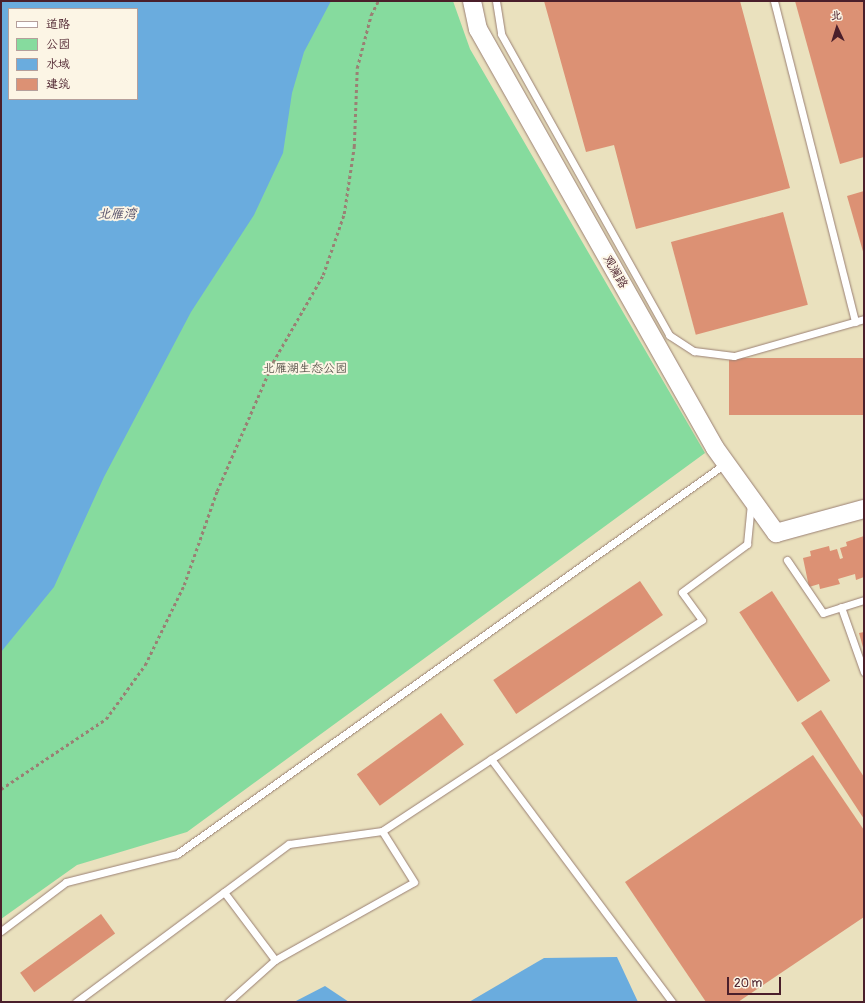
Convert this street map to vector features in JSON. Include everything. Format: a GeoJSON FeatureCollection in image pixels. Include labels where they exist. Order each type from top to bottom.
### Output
{"type":"FeatureCollection","features":[{"type":"Feature","properties":{"kind":"street","name":"观澜路"},"geometry":{"type":"LineString","coordinates":[[472,1],[478,30],[726,463],[776,533],[864,509]]}},
{"type":"Feature","properties":{"kind":"lane"},"geometry":{"type":"LineString","coordinates":[[496,1],[501,34],[669,335],[694,352],[734,356],[864,319]]}},
{"type":"Feature","properties":{"kind":"lane"},"geometry":{"type":"LineString","coordinates":[[774,1],[855,322]]}},
{"type":"Feature","properties":{"kind":"lane"},"geometry":{"type":"LineString","coordinates":[[1,930],[66,882],[177,854],[726,463]]}},
{"type":"Feature","properties":{"kind":"lane"},"geometry":{"type":"LineString","coordinates":[[76,1002],[289,844],[382,831],[702,620],[682,592],[747,544],[752,499]]}},
{"type":"Feature","properties":{"kind":"lane"},"geometry":{"type":"LineString","coordinates":[[787,560],[822,613],[864,600]]}},
{"type":"Feature","properties":{"kind":"lane"},"geometry":{"type":"LineString","coordinates":[[841,607],[864,672]]}},
{"type":"Feature","properties":{"kind":"lane"},"geometry":{"type":"LineString","coordinates":[[491,759],[672,1002]]}},
{"type":"Feature","properties":{"kind":"lane"},"geometry":{"type":"LineString","coordinates":[[228,1002],[276,960],[414,882],[382,831]]}},
{"type":"Feature","properties":{"kind":"lane"},"geometry":{"type":"LineString","coordinates":[[224,892],[276,960]]}},
{"type":"Feature","properties":{"kind":"path"},"geometry":{"type":"LineString","coordinates":[[1,790],[106,719],[144,665],[180,591],[218,490],[273,362],[323,275],[344,214],[354,147],[357,68],[371,15],[378,1]]}},
{"type":"Feature","properties":{"kind":"green space","name":"北雁湖生态公园"},"geometry":{"type":"Polygon","coordinates":[[[1,1],[453,1],[470,49],[705,453],[187,832],[77,865],[1,919],[1,1]]]}},
{"type":"Feature","properties":{"kind":"water","name":"北雁湾"},"geometry":{"type":"Polygon","coordinates":[[[1,1],[331,1],[304,52],[292,93],[283,153],[254,215],[191,312],[104,477],[54,587],[1,652],[1,1]]]}},
{"type":"Feature","properties":{"kind":"water"},"geometry":{"type":"Polygon","coordinates":[[[617,957],[638,1002],[469,1002],[544,958],[617,957]]]}},
{"type":"Feature","properties":{"kind":"water"},"geometry":{"type":"Polygon","coordinates":[[[325,986],[349,1002],[294,1002],[325,986]]]}},
{"type":"Feature","properties":{"kind":"building"},"geometry":{"type":"Polygon","coordinates":[[[544,1],[740,1],[790,188],[636,229],[614,145],[586,152],[544,1]]]}},
{"type":"Feature","properties":{"kind":"building"},"geometry":{"type":"Polygon","coordinates":[[[795,1],[864,1],[864,157],[840,164],[795,1]]]}},
{"type":"Feature","properties":{"kind":"building"},"geometry":{"type":"Polygon","coordinates":[[[864,191],[864,255],[847,196],[864,191]]]}},
{"type":"Feature","properties":{"kind":"building"},"geometry":{"type":"Polygon","coordinates":[[[783,212],[808,305],[696,335],[671,242],[783,212]]]}},
{"type":"Feature","properties":{"kind":"building"},"geometry":{"type":"Polygon","coordinates":[[[729,358],[864,358],[864,415],[729,415],[729,358]]]}},
{"type":"Feature","properties":{"kind":"building"},"geometry":{"type":"Polygon","coordinates":[[[864,536],[864,577],[856,580],[855,574],[838,579],[840,584],[820,589],[819,584],[809,587],[803,558],[811,556],[810,551],[829,546],[830,551],[837,549],[840,559],[843,558],[840,548],[847,546],[846,542],[864,536]]]}},
{"type":"Feature","properties":{"kind":"building"},"geometry":{"type":"Polygon","coordinates":[[[640,581],[663,615],[516,714],[493,680],[640,581]]]}},
{"type":"Feature","properties":{"kind":"building"},"geometry":{"type":"Polygon","coordinates":[[[772,591],[830,681],[798,702],[739,612],[772,591]]]}},
{"type":"Feature","properties":{"kind":"building"},"geometry":{"type":"Polygon","coordinates":[[[864,632],[864,651],[859,633],[864,632]]]}},
{"type":"Feature","properties":{"kind":"building"},"geometry":{"type":"Polygon","coordinates":[[[821,710],[864,777],[864,819],[801,723],[821,710]]]}},
{"type":"Feature","properties":{"kind":"building"},"geometry":{"type":"Polygon","coordinates":[[[441,713],[464,745],[380,806],[357,774],[441,713]]]}},
{"type":"Feature","properties":{"kind":"building"},"geometry":{"type":"Polygon","coordinates":[[[813,755],[864,830],[864,917],[738,1002],[706,1002],[625,882],[813,755]]]}},
{"type":"Feature","properties":{"kind":"building"},"geometry":{"type":"Polygon","coordinates":[[[101,914],[115,933],[34,992],[20,973],[101,914]]]}}]}
